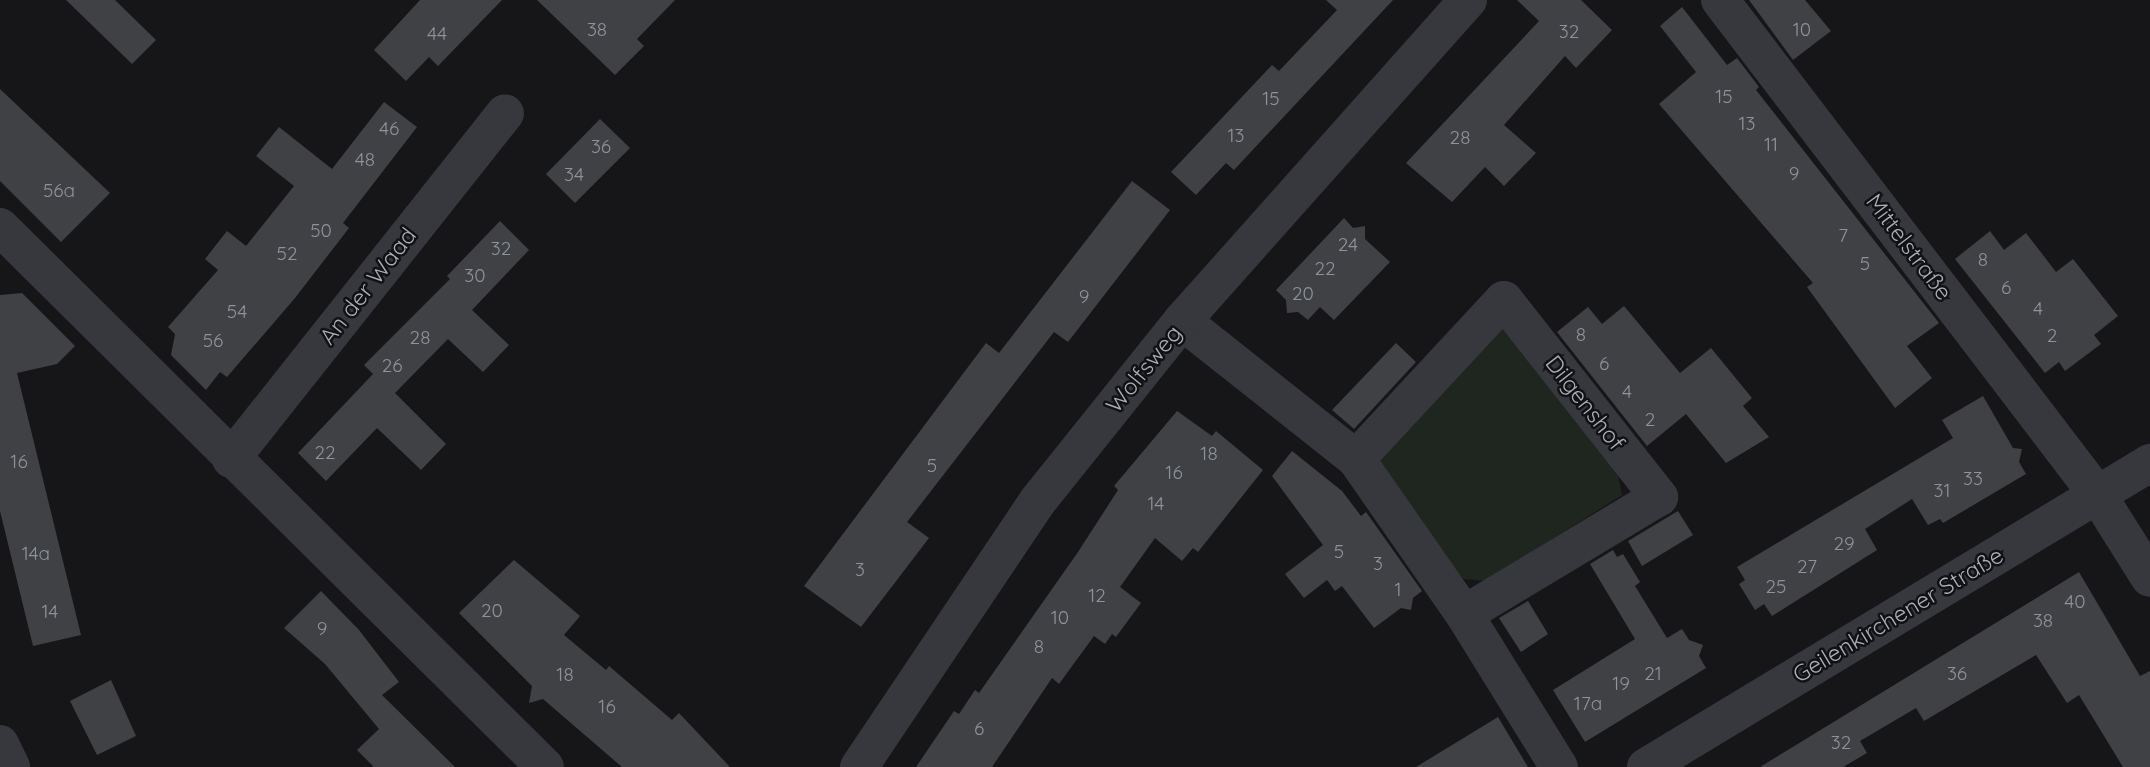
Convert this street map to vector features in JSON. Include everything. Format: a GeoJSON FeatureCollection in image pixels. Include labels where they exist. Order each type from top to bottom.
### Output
{"type":"FeatureCollection","features":[{"type":"Feature","properties":{"kind":"street","name":"Wolfsweg"},"geometry":{"type":"LineString","coordinates":[[859,767],[1037,502],[1182,321],[1468,0]]}},
{"type":"Feature","properties":{"kind":"street","name":"Mittelstraße"},"geometry":{"type":"LineString","coordinates":[[1720,0],[2097,494],[2150,578]]}},
{"type":"Feature","properties":{"kind":"street","name":"An der Waad"},"geometry":{"type":"LineString","coordinates":[[231,459],[505,113]]}},
{"type":"Feature","properties":{"kind":"street"},"geometry":{"type":"LineString","coordinates":[[5,233],[545,767]]}},
{"type":"Feature","properties":{"kind":"street","name":"Dilgenshof"},"geometry":{"type":"LineString","coordinates":[[1356,458],[1504,300],[1659,497],[1464,614]]}},
{"type":"Feature","properties":{"kind":"street"},"geometry":{"type":"LineString","coordinates":[[1182,321],[1356,458],[1464,614],[1559,767]]}},
{"type":"Feature","properties":{"kind":"street","name":"Geilenkirchener Straße"},"geometry":{"type":"LineString","coordinates":[[1646,767],[2150,463]]}},
{"type":"Feature","properties":{"kind":"street"},"geometry":{"type":"LineString","coordinates":[[0,744],[11,767]]}},
{"type":"Feature","properties":{"kind":"shaded area"},"geometry":{"type":"Polygon","coordinates":[[[1499,324],[1616,465],[1622,495],[1486,581],[1463,579],[1374,463],[1499,324]]]}},
{"type":"Feature","properties":{"kind":"building"},"geometry":{"type":"Polygon","coordinates":[[[66,0],[115,0],[156,40],[132,64],[66,0]]]}},
{"type":"Feature","properties":{"kind":"building"},"geometry":{"type":"Polygon","coordinates":[[[420,0],[502,0],[438,66],[429,57],[406,81],[374,50],[420,0]]]}},
{"type":"Feature","properties":{"kind":"building"},"geometry":{"type":"Polygon","coordinates":[[[537,0],[675,0],[637,39],[644,46],[615,75],[537,0]]]}},
{"type":"Feature","properties":{"kind":"building"},"geometry":{"type":"Polygon","coordinates":[[[1326,0],[1393,0],[1234,170],[1226,163],[1196,195],[1171,172],[1272,65],[1279,71],[1337,10],[1326,0]]]}},
{"type":"Feature","properties":{"kind":"building"},"geometry":{"type":"Polygon","coordinates":[[[1517,0],[1581,0],[1612,30],[1576,68],[1565,56],[1504,125],[1536,153],[1504,186],[1485,167],[1452,202],[1406,163],[1539,21],[1517,0]]]}},
{"type":"Feature","properties":{"kind":"building"},"geometry":{"type":"Polygon","coordinates":[[[1749,0],[1805,0],[1831,31],[1793,60],[1749,0]]]}},
{"type":"Feature","properties":{"kind":"building"},"geometry":{"type":"Polygon","coordinates":[[[1682,7],[1727,65],[1737,58],[1759,87],[1756,90],[1939,323],[1907,346],[1932,378],[1895,408],[1807,287],[1813,283],[1659,104],[1696,72],[1660,26],[1682,7]]]}},
{"type":"Feature","properties":{"kind":"building"},"geometry":{"type":"Polygon","coordinates":[[[0,89],[110,193],[61,242],[0,181],[0,89]]]}},
{"type":"Feature","properties":{"kind":"building"},"geometry":{"type":"Polygon","coordinates":[[[384,102],[417,127],[343,223],[349,228],[295,298],[227,377],[220,372],[206,390],[171,355],[175,334],[168,327],[218,270],[205,259],[227,231],[246,246],[294,186],[256,156],[279,127],[332,169],[384,102]]]}},
{"type":"Feature","properties":{"kind":"building"},"geometry":{"type":"Polygon","coordinates":[[[600,119],[630,148],[575,203],[546,174],[600,119]]]}},
{"type":"Feature","properties":{"kind":"building"},"geometry":{"type":"Polygon","coordinates":[[[1132,181],[1170,210],[1068,342],[1054,332],[907,522],[929,538],[861,627],[804,586],[986,343],[999,353],[1132,181]]]}},
{"type":"Feature","properties":{"kind":"building"},"geometry":{"type":"Polygon","coordinates":[[[1344,218],[1353,228],[1365,226],[1365,239],[1390,262],[1334,320],[1320,307],[1308,320],[1298,312],[1287,313],[1286,300],[1276,290],[1344,218]]]}},
{"type":"Feature","properties":{"kind":"building"},"geometry":{"type":"Polygon","coordinates":[[[500,221],[529,250],[472,310],[509,345],[483,372],[448,339],[395,393],[446,444],[421,470],[377,428],[326,481],[298,453],[373,374],[364,365],[450,279],[447,276],[500,221]]]}},
{"type":"Feature","properties":{"kind":"building"},"geometry":{"type":"Polygon","coordinates":[[[1990,231],[2004,250],[2026,233],[2056,272],[2073,259],[2118,316],[2094,335],[2101,344],[2065,371],[2059,362],[2045,373],[1955,259],[1990,231]]]}},
{"type":"Feature","properties":{"kind":"building"},"geometry":{"type":"Polygon","coordinates":[[[22,293],[75,346],[57,364],[17,373],[81,635],[33,646],[0,511],[0,295],[22,293]]]}},
{"type":"Feature","properties":{"kind":"building"},"geometry":{"type":"Polygon","coordinates":[[[1624,306],[1680,373],[1711,348],[1752,398],[1743,406],[1769,437],[1726,463],[1686,414],[1647,446],[1557,332],[1588,307],[1602,324],[1624,306]]]}},
{"type":"Feature","properties":{"kind":"building"},"geometry":{"type":"Polygon","coordinates":[[[1396,343],[1416,362],[1354,429],[1332,410],[1396,343]]]}},
{"type":"Feature","properties":{"kind":"building"},"geometry":{"type":"Polygon","coordinates":[[[1983,396],[2013,448],[2022,449],[2019,462],[2026,474],[1943,523],[1940,519],[1928,525],[1912,499],[1865,529],[1877,550],[1772,616],[1764,604],[1755,610],[1739,584],[1745,580],[1737,567],[1953,438],[1942,420],[1983,396]]]}},
{"type":"Feature","properties":{"kind":"building"},"geometry":{"type":"Polygon","coordinates":[[[1177,411],[1212,436],[1216,431],[1263,470],[1198,552],[1193,548],[1182,561],[1155,538],[1120,587],[1141,603],[1116,637],[1112,634],[1105,644],[1094,636],[1059,684],[1052,678],[992,767],[916,767],[954,711],[959,714],[975,690],[979,693],[1078,552],[1118,490],[1114,486],[1177,411]]]}},
{"type":"Feature","properties":{"kind":"building"},"geometry":{"type":"Polygon","coordinates":[[[1292,451],[1342,491],[1361,516],[1366,512],[1422,591],[1413,598],[1411,610],[1401,608],[1374,628],[1342,586],[1335,591],[1327,580],[1304,598],[1285,574],[1323,545],[1272,476],[1292,451]]]}},
{"type":"Feature","properties":{"kind":"building"},"geometry":{"type":"Polygon","coordinates":[[[1678,511],[1693,535],[1642,566],[1628,541],[1678,511]]]}},
{"type":"Feature","properties":{"kind":"building"},"geometry":{"type":"Polygon","coordinates":[[[1613,550],[1617,557],[1623,554],[1640,582],[1635,586],[1667,638],[1682,629],[1689,640],[1703,645],[1699,656],[1706,668],[1585,742],[1553,690],[1635,639],[1590,564],[1613,550]]]}},
{"type":"Feature","properties":{"kind":"building"},"geometry":{"type":"Polygon","coordinates":[[[514,560],[580,616],[564,635],[606,670],[609,666],[672,720],[679,713],[730,767],[622,767],[543,699],[529,703],[532,686],[459,613],[514,560]]]}},
{"type":"Feature","properties":{"kind":"building"},"geometry":{"type":"Polygon","coordinates":[[[2079,572],[2140,676],[2150,671],[2150,767],[2123,767],[2079,695],[2067,703],[2036,655],[1924,721],[1916,708],[1860,741],[1867,753],[1843,767],[1760,767],[2079,572]]]}},
{"type":"Feature","properties":{"kind":"building"},"geometry":{"type":"Polygon","coordinates":[[[321,591],[359,630],[399,682],[382,695],[455,767],[374,767],[357,750],[379,729],[325,664],[284,628],[321,591]]]}},
{"type":"Feature","properties":{"kind":"building"},"geometry":{"type":"Polygon","coordinates":[[[1528,601],[1548,634],[1521,652],[1499,618],[1528,601]]]}},
{"type":"Feature","properties":{"kind":"building"},"geometry":{"type":"Polygon","coordinates":[[[111,680],[136,736],[97,755],[70,701],[111,680]]]}},
{"type":"Feature","properties":{"kind":"building"},"geometry":{"type":"Polygon","coordinates":[[[1498,717],[1528,767],[1416,767],[1498,717]]]}}]}
